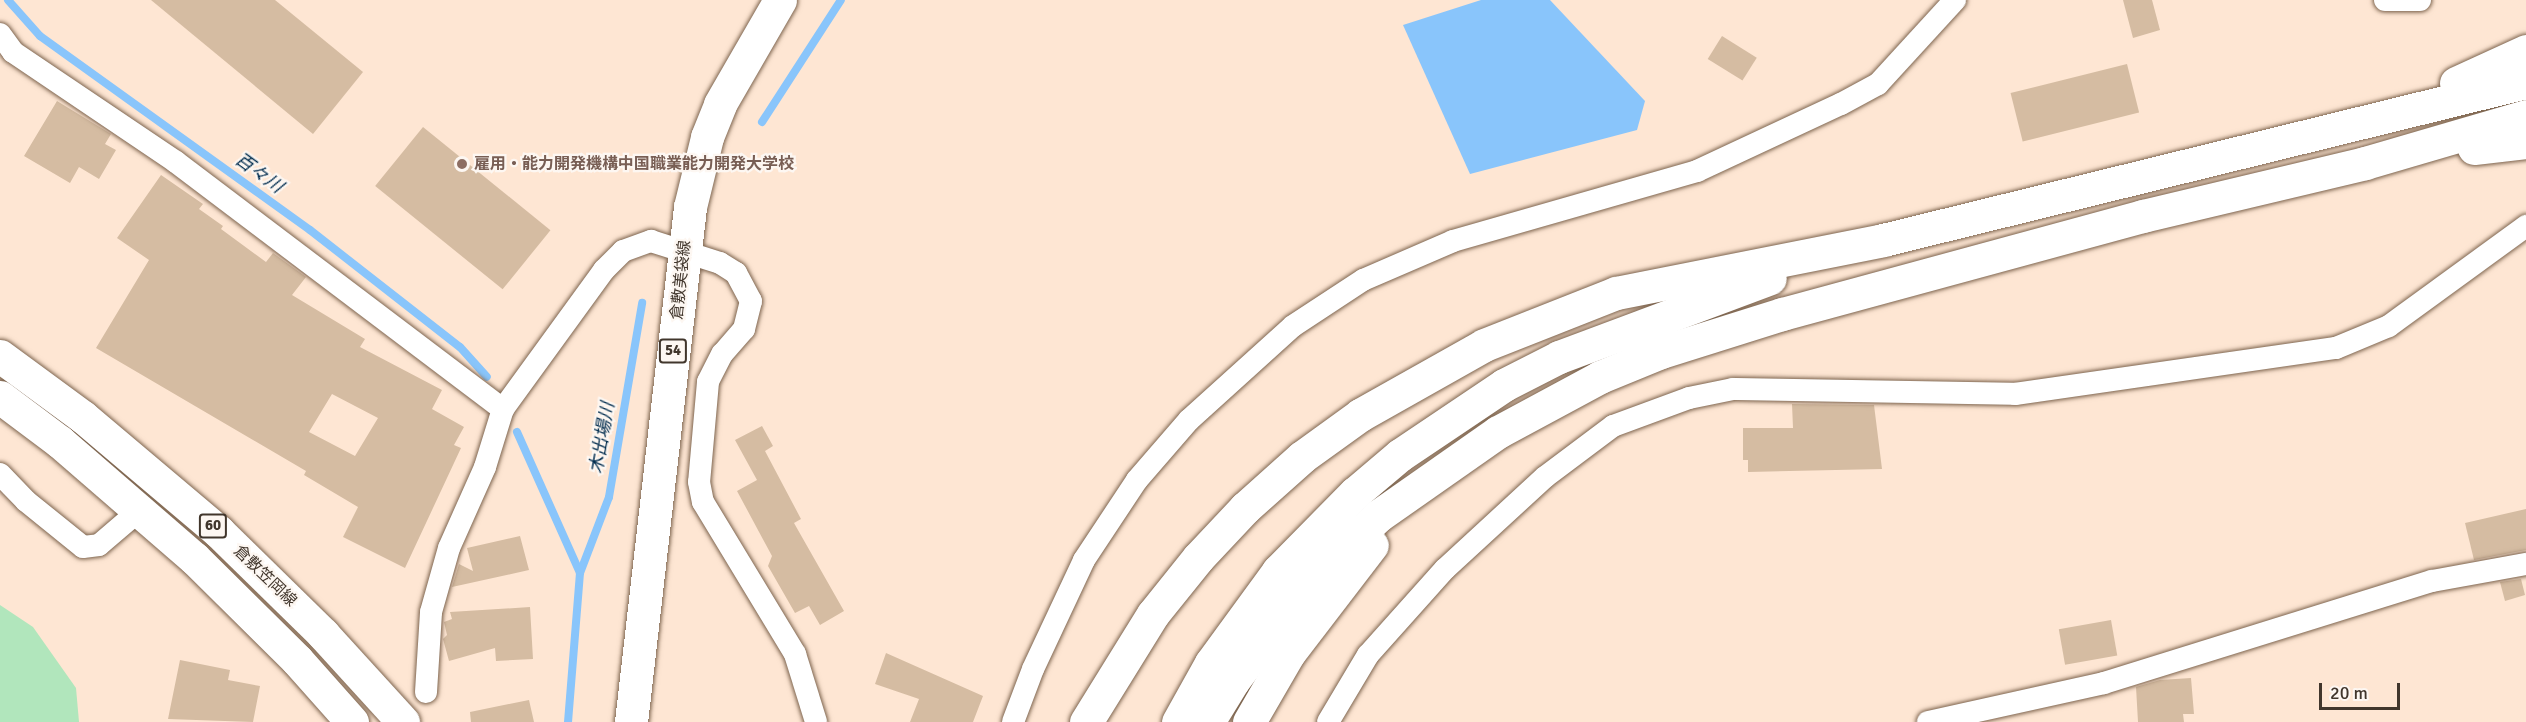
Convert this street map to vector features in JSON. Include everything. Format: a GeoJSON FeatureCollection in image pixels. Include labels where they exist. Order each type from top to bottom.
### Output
{"type":"FeatureCollection","features":[{"type":"Feature","properties":{"kind":"main road","name":"倉敷美袋線"},"geometry":{"type":"LineString","coordinates":[[631,722],[690,207],[707,137],[734,77],[780,0]]}},
{"type":"Feature","properties":{"kind":"main road"},"geometry":{"type":"LineString","coordinates":[[2350,122],[2466,79],[2526,51]]}},
{"type":"Feature","properties":{"kind":"main road"},"geometry":{"type":"LineString","coordinates":[[1086,722],[1153,614],[1198,558],[1245,508],[1302,457],[1419,378],[1506,335],[1616,293],[1883,240],[2350,122],[2526,82]]}},
{"type":"Feature","properties":{"kind":"main road"},"geometry":{"type":"LineString","coordinates":[[1209,722],[1252,653],[1300,592],[1378,516],[1452,462],[1547,403],[1600,377],[1717,333],[2143,216],[2365,163],[2526,116]]}},
{"type":"Feature","properties":{"kind":"main road"},"geometry":{"type":"LineString","coordinates":[[2365,163],[2526,142]]}},
{"type":"Feature","properties":{"kind":"main road"},"geometry":{"type":"LineString","coordinates":[[1178,722],[1218,654],[1278,571],[1355,492],[1449,419],[1504,385],[1615,333],[1883,240]]}},
{"type":"Feature","properties":{"kind":"main road","name":"倉敷笠岡線"},"geometry":{"type":"LineString","coordinates":[[0,356],[83,417],[219,532],[323,634],[404,722]]}},
{"type":"Feature","properties":{"kind":"main road","name":"60"},"geometry":{"type":"LineString","coordinates":[[0,397],[140,510],[248,610],[352,722]]}},
{"type":"Feature","properties":{"kind":"main road"},"geometry":{"type":"LineString","coordinates":[[1249,722],[1323,606],[1393,520],[1452,462]]}},
{"type":"Feature","properties":{"kind":"street"},"geometry":{"type":"LineString","coordinates":[[1013,722],[1084,560],[1137,480],[1189,420],[1293,326],[1363,280],[1453,241],[1697,171],[1841,104],[1878,84],[1955,0]]}},
{"type":"Feature","properties":{"kind":"street"},"geometry":{"type":"LineString","coordinates":[[2385,0],[2420,0]]}},
{"type":"Feature","properties":{"kind":"street"},"geometry":{"type":"LineString","coordinates":[[0,34],[7,59],[176,162],[503,409]]}},
{"type":"Feature","properties":{"kind":"street"},"geometry":{"type":"LineString","coordinates":[[1328,722],[1368,655],[1445,569],[1545,477],[1612,426],[1689,398],[1733,389],[2015,394],[2336,348],[2389,326],[2526,226]]}},
{"type":"Feature","properties":{"kind":"street"},"geometry":{"type":"LineString","coordinates":[[426,692],[431,612],[449,548],[485,467],[503,409],[604,270],[623,251],[651,241],[684,250],[736,273],[751,301],[744,330],[722,354],[708,382],[699,482],[703,502],[795,654],[816,722]]}},
{"type":"Feature","properties":{"kind":"street"},"geometry":{"type":"LineString","coordinates":[[0,474],[26,501],[83,547],[99,545],[140,510]]}},
{"type":"Feature","properties":{"kind":"street"},"geometry":{"type":"LineString","coordinates":[[1928,722],[2104,684],[2432,581],[2526,564]]}},
{"type":"Feature","properties":{"kind":"green space"},"geometry":{"type":"Polygon","coordinates":[[[0,605],[33,627],[76,688],[79,722],[0,722],[0,605]]]}},
{"type":"Feature","properties":{"kind":"water"},"geometry":{"type":"Polygon","coordinates":[[[1481,0],[1550,0],[1645,101],[1637,130],[1470,174],[1403,25],[1481,0]]]}},
{"type":"Feature","properties":{"kind":"building"},"geometry":{"type":"Polygon","coordinates":[[[151,0],[275,0],[363,72],[313,134],[151,0]]]}},
{"type":"Feature","properties":{"kind":"building"},"geometry":{"type":"Polygon","coordinates":[[[2123,0],[2152,0],[2160,30],[2133,38],[2123,0]]]}},
{"type":"Feature","properties":{"kind":"building"},"geometry":{"type":"Polygon","coordinates":[[[1722,36],[1757,58],[1742,81],[1708,59],[1722,36]]]}},
{"type":"Feature","properties":{"kind":"building"},"geometry":{"type":"Polygon","coordinates":[[[2127,64],[2139,113],[2023,142],[2011,93],[2127,64]]]}},
{"type":"Feature","properties":{"kind":"building"},"geometry":{"type":"Polygon","coordinates":[[[57,101],[111,134],[105,144],[116,150],[99,179],[79,167],[70,183],[24,156],[57,101]]]}},
{"type":"Feature","properties":{"kind":"building"},"geometry":{"type":"Polygon","coordinates":[[[423,127],[550,230],[503,289],[375,186],[423,127]]]}},
{"type":"Feature","properties":{"kind":"building"},"geometry":{"type":"Polygon","coordinates":[[[161,175],[203,204],[199,209],[223,226],[221,229],[266,262],[273,253],[306,277],[292,295],[365,339],[360,347],[442,390],[432,409],[464,427],[454,445],[461,448],[405,568],[343,537],[358,507],[304,475],[306,471],[96,348],[149,260],[117,238],[161,175]],[[332,394],[309,432],[355,456],[378,418],[332,394]]]}},
{"type":"Feature","properties":{"kind":"building"},"geometry":{"type":"Polygon","coordinates":[[[1792,404],[1874,405],[1882,469],[1748,472],[1748,460],[1743,460],[1743,428],[1793,428],[1792,404]]]}},
{"type":"Feature","properties":{"kind":"building"},"geometry":{"type":"Polygon","coordinates":[[[762,426],[773,446],[765,451],[801,519],[794,523],[844,611],[820,625],[809,606],[795,613],[768,566],[772,556],[737,491],[757,480],[735,440],[762,426]]]}},
{"type":"Feature","properties":{"kind":"building"},"geometry":{"type":"Polygon","coordinates":[[[2526,509],[2526,550],[2474,560],[2465,523],[2526,509]]]}},
{"type":"Feature","properties":{"kind":"building"},"geometry":{"type":"Polygon","coordinates":[[[520,536],[529,570],[452,587],[459,564],[473,571],[467,548],[520,536]]]}},
{"type":"Feature","properties":{"kind":"building"},"geometry":{"type":"Polygon","coordinates":[[[2521,579],[2525,595],[2505,601],[2500,582],[2521,579]]]}},
{"type":"Feature","properties":{"kind":"building"},"geometry":{"type":"Polygon","coordinates":[[[530,607],[533,659],[496,661],[495,648],[449,661],[443,639],[447,635],[444,622],[452,619],[450,612],[530,607]]]}},
{"type":"Feature","properties":{"kind":"building"},"geometry":{"type":"Polygon","coordinates":[[[2111,620],[2117,655],[2065,665],[2059,629],[2111,620]]]}},
{"type":"Feature","properties":{"kind":"building"},"geometry":{"type":"Polygon","coordinates":[[[886,653],[983,696],[973,722],[910,722],[919,699],[875,684],[886,653]]]}},
{"type":"Feature","properties":{"kind":"building"},"geometry":{"type":"Polygon","coordinates":[[[180,660],[230,670],[228,680],[260,686],[253,722],[168,719],[180,660]]]}},
{"type":"Feature","properties":{"kind":"building"},"geometry":{"type":"Polygon","coordinates":[[[2191,678],[2194,714],[2183,714],[2184,722],[2138,722],[2136,687],[2160,680],[2191,678]]]}},
{"type":"Feature","properties":{"kind":"building"},"geometry":{"type":"Polygon","coordinates":[[[529,700],[534,722],[471,722],[470,712],[529,700]]]}},
{"type":"Feature","properties":{"kind":"waterway","name":"百々川"},"geometry":{"type":"LineString","coordinates":[[8,0],[40,36],[310,230],[460,347],[487,377]]}},
{"type":"Feature","properties":{"kind":"waterway","name":"木出場川"},"geometry":{"type":"LineString","coordinates":[[762,122],[841,0]]}},
{"type":"Feature","properties":{"kind":"waterway","name":"木出場川"},"geometry":{"type":"LineString","coordinates":[[568,722],[580,573],[609,497],[642,303]]}},
{"type":"Feature","properties":{"kind":"waterway","name":"百々川"},"geometry":{"type":"LineString","coordinates":[[517,432],[580,573]]}},
{"type":"Feature","properties":{"kind":"place","name":"雇用・能力開発機構中国職業能力開発大学校"},"geometry":{"type":"Point","coordinates":[462,164]}}]}
